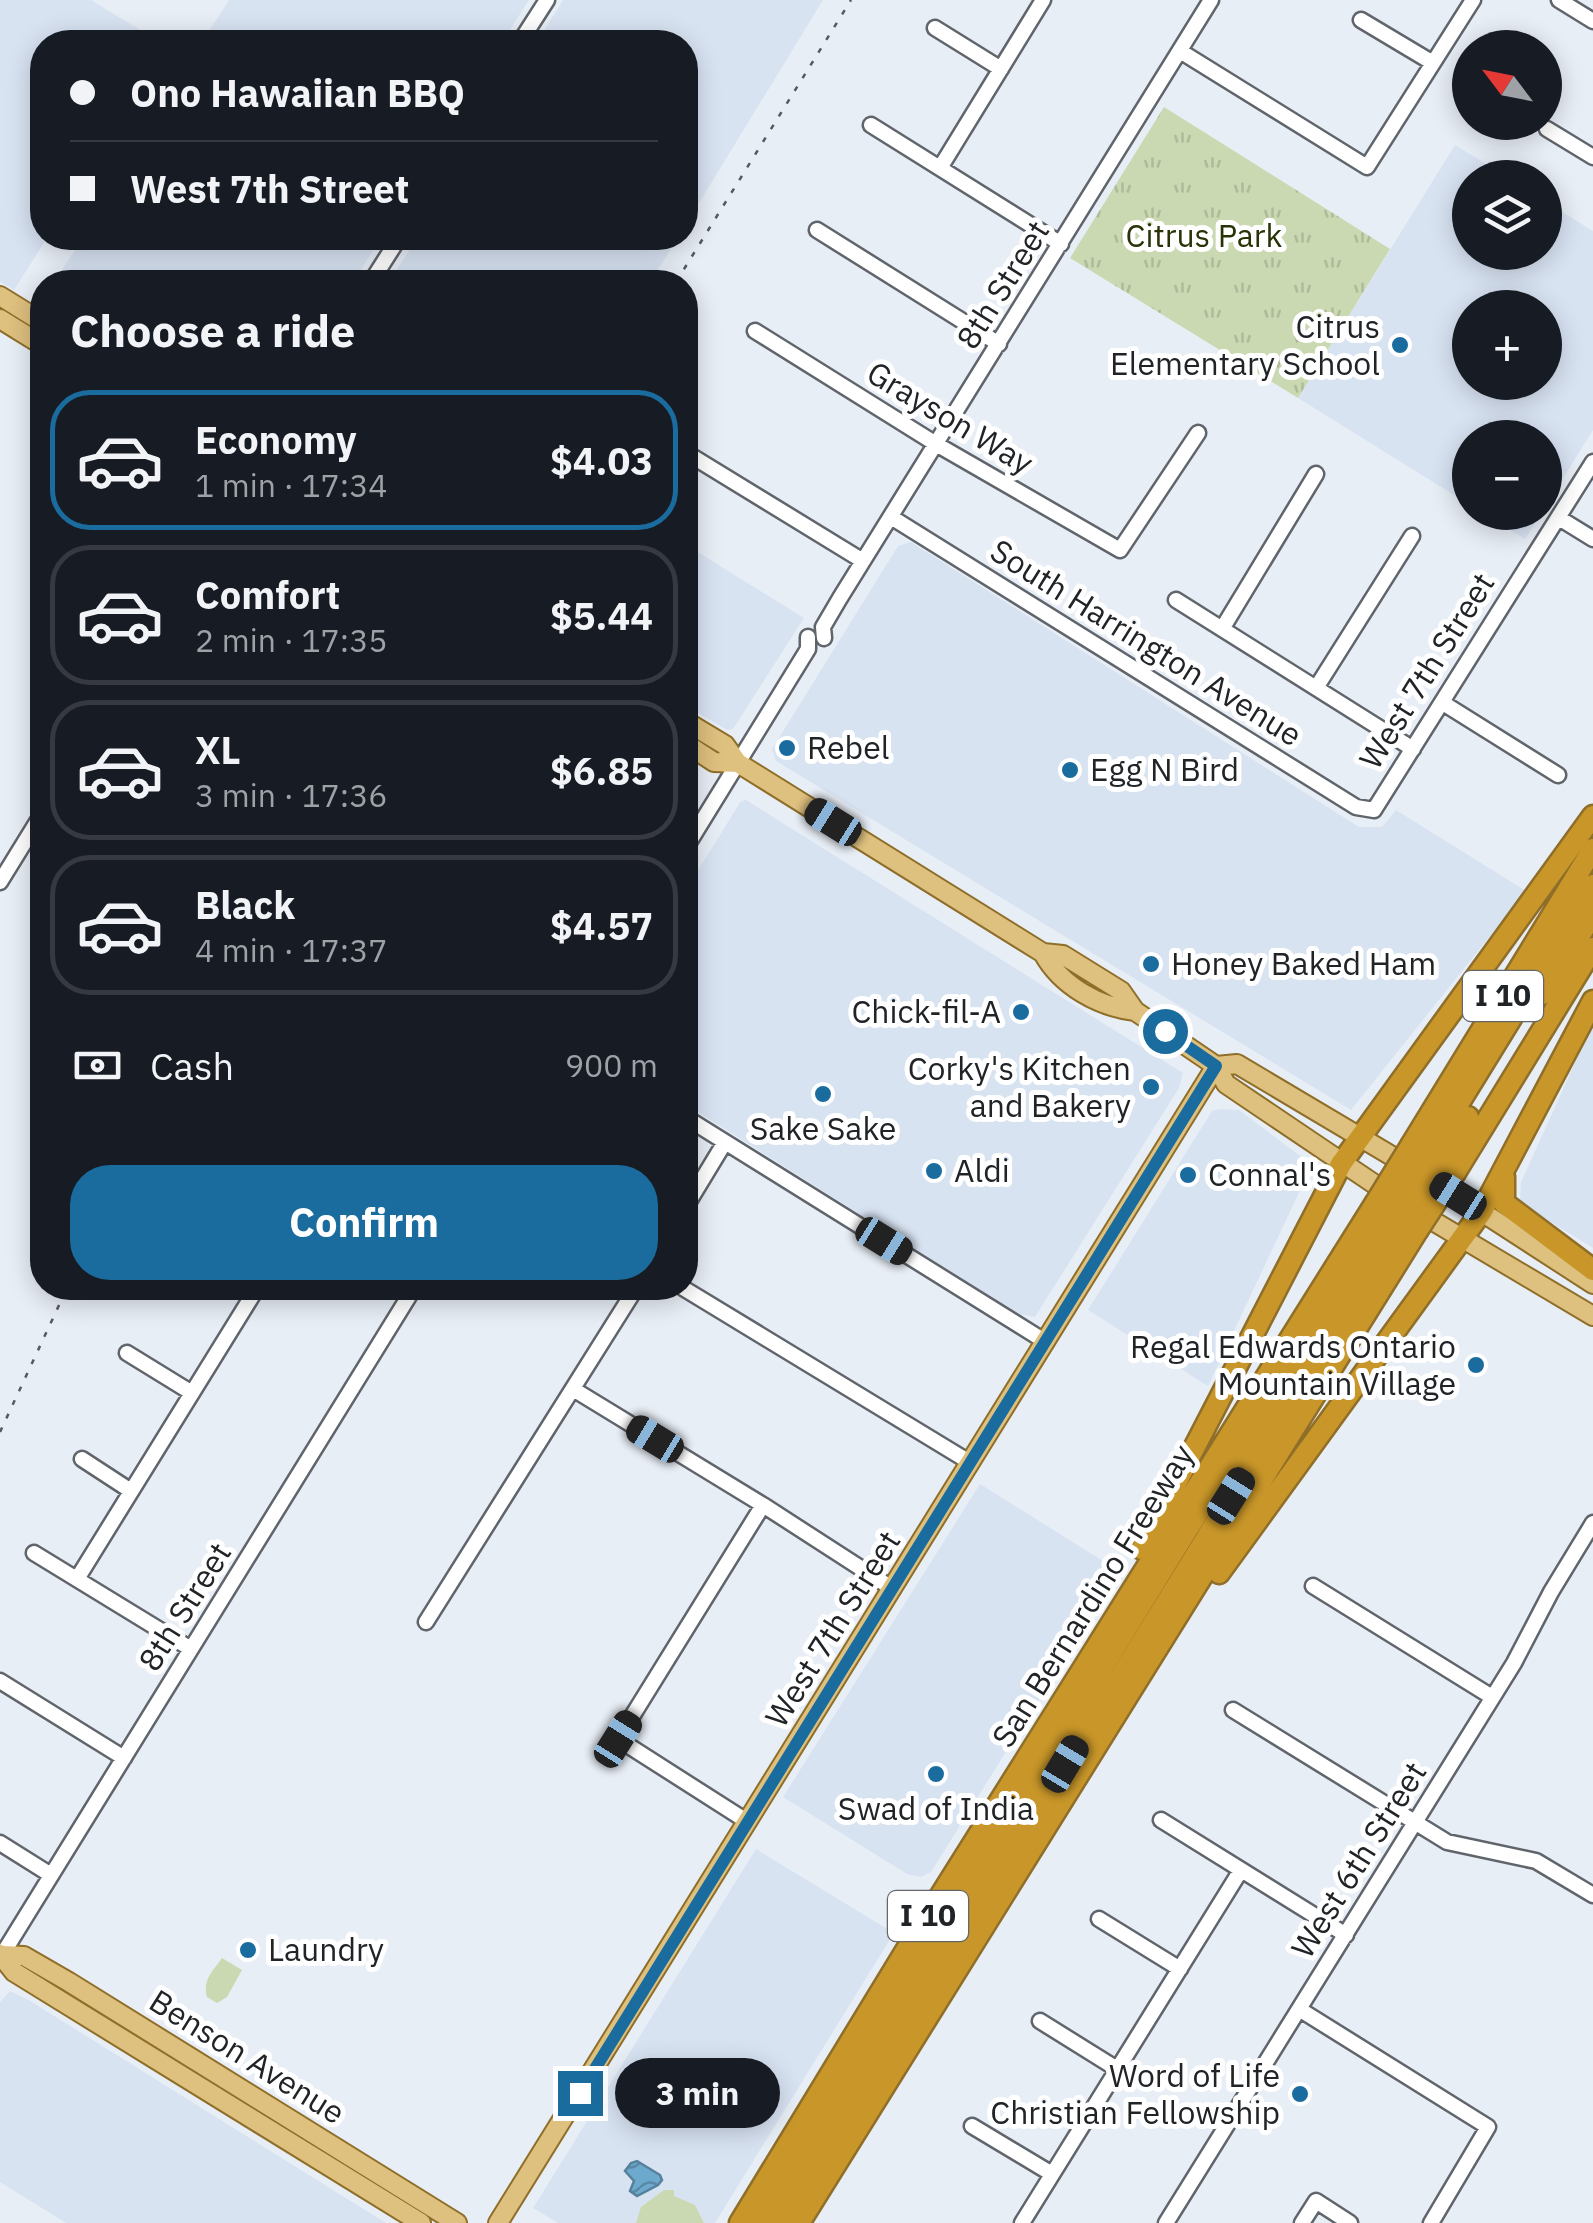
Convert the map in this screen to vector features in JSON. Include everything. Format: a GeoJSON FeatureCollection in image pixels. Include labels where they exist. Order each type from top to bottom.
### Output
{"type":"FeatureCollection","features":[{"type":"Feature","properties":{"kind":"highway"},"geometry":{"type":"LineString","coordinates":[[1119,1612],[1129,1571],[1341,1164],[1593,816]]}},
{"type":"Feature","properties":{"kind":"highway","name":"San Bernardino Freeway"},"geometry":{"type":"LineString","coordinates":[[800,2223],[1256,1490],[1592,851]]}},
{"type":"Feature","properties":{"kind":"highway"},"geometry":{"type":"LineString","coordinates":[[1435,1156],[1593,885]]}},
{"type":"Feature","properties":{"kind":"highway"},"geometry":{"type":"LineString","coordinates":[[1435,1156],[1593,914]]}},
{"type":"Feature","properties":{"kind":"highway"},"geometry":{"type":"LineString","coordinates":[[1536,1038],[1593,932]]}},
{"type":"Feature","properties":{"kind":"highway","name":"San Bernardino Freeway"},"geometry":{"type":"LineString","coordinates":[[740,2223],[1238,1420],[1396,1218],[1435,1156],[1536,1038],[1593,948]]}},
{"type":"Feature","properties":{"kind":"highway"},"geometry":{"type":"LineString","coordinates":[[1115,1715],[1159,1669],[1228,1560],[1482,1211],[1593,1001]]}},
{"type":"Feature","properties":{"kind":"highway"},"geometry":{"type":"LineString","coordinates":[[1506,1169],[1504,1203],[1593,1270]]}},
{"type":"Feature","properties":{"kind":"highway"},"geometry":{"type":"LineString","coordinates":[[761,2223],[1188,1530],[1396,1218]]}},
{"type":"Feature","properties":{"kind":"highway"},"geometry":{"type":"LineString","coordinates":[[782,2223],[1192,1558],[1396,1218]]}},
{"type":"Feature","properties":{"kind":"highway"},"geometry":{"type":"LineString","coordinates":[[1188,1530],[1238,1420]]}},
{"type":"Feature","properties":{"kind":"highway"},"geometry":{"type":"LineString","coordinates":[[1192,1558],[1256,1490]]}},
{"type":"Feature","properties":{"kind":"main road"},"geometry":{"type":"LineString","coordinates":[[0,296],[30,315]]}},
{"type":"Feature","properties":{"kind":"main road"},"geometry":{"type":"LineString","coordinates":[[0,319],[30,337]]}},
{"type":"Feature","properties":{"kind":"main road"},"geometry":{"type":"LineString","coordinates":[[698,728],[724,745],[738,763],[1043,953],[1054,974],[1110,1008],[1135,1011],[1216,1066],[1226,1084],[1341,1164],[1593,1316]]}},
{"type":"Feature","properties":{"kind":"main road"},"geometry":{"type":"LineString","coordinates":[[698,752],[714,762],[738,763]]}},
{"type":"Feature","properties":{"kind":"main road"},"geometry":{"type":"LineString","coordinates":[[1216,1066],[1237,1064],[1321,1116],[1361,1135],[1593,1284]]}},
{"type":"Feature","properties":{"kind":"main road","name":"West 7th Street"},"geometry":{"type":"LineString","coordinates":[[498,2223],[1216,1066]]}},
{"type":"Feature","properties":{"kind":"main road","name":"Benson Avenue"},"geometry":{"type":"LineString","coordinates":[[0,1955],[24,1956],[457,2223]]}},
{"type":"Feature","properties":{"kind":"main road","name":"Benson Avenue"},"geometry":{"type":"LineString","coordinates":[[0,1955],[14,1972],[421,2223]]}},
{"type":"Feature","properties":{"kind":"main road"},"geometry":{"type":"LineString","coordinates":[[139,2048],[150,2032]]}},
{"type":"Feature","properties":{"kind":"street"},"geometry":{"type":"LineString","coordinates":[[527,30],[546,0]]}},
{"type":"Feature","properties":{"kind":"street"},"geometry":{"type":"LineString","coordinates":[[940,168],[1043,0]]}},
{"type":"Feature","properties":{"kind":"street","name":"8th Street"},"geometry":{"type":"LineString","coordinates":[[698,829],[796,670],[806,667],[816,638],[842,610],[840,598],[1211,0]]}},
{"type":"Feature","properties":{"kind":"street"},"geometry":{"type":"LineString","coordinates":[[1180,51],[1367,167],[1473,0]]}},
{"type":"Feature","properties":{"kind":"street"},"geometry":{"type":"LineString","coordinates":[[1559,0],[1593,21]]}},
{"type":"Feature","properties":{"kind":"street"},"geometry":{"type":"LineString","coordinates":[[1361,20],[1433,64]]}},
{"type":"Feature","properties":{"kind":"street"},"geometry":{"type":"LineString","coordinates":[[935,28],[1001,69]]}},
{"type":"Feature","properties":{"kind":"street"},"geometry":{"type":"LineString","coordinates":[[871,125],[1061,244]]}},
{"type":"Feature","properties":{"kind":"street"},"geometry":{"type":"LineString","coordinates":[[1562,138],[1593,157]]}},
{"type":"Feature","properties":{"kind":"street"},"geometry":{"type":"LineString","coordinates":[[816,230],[998,344]]}},
{"type":"Feature","properties":{"kind":"street","name":"Grayson Way"},"geometry":{"type":"LineString","coordinates":[[754,331],[936,444],[1120,550],[1198,434]]}},
{"type":"Feature","properties":{"kind":"street"},"geometry":{"type":"LineString","coordinates":[[698,460],[864,561]]}},
{"type":"Feature","properties":{"kind":"street","name":"West 7th Street"},"geometry":{"type":"LineString","coordinates":[[1562,513],[1593,462]]}},
{"type":"Feature","properties":{"kind":"street"},"geometry":{"type":"LineString","coordinates":[[1222,629],[1316,474]]}},
{"type":"Feature","properties":{"kind":"street","name":"South Harrington Avenue"},"geometry":{"type":"LineString","coordinates":[[891,517],[1342,798],[1364,810],[1374,810]]}},
{"type":"Feature","properties":{"kind":"street"},"geometry":{"type":"LineString","coordinates":[[1562,520],[1593,539]]}},
{"type":"Feature","properties":{"kind":"street","name":"West 7th Street"},"geometry":{"type":"LineString","coordinates":[[1374,810],[1551,530]]}},
{"type":"Feature","properties":{"kind":"street"},"geometry":{"type":"LineString","coordinates":[[1316,688],[1412,536]]}},
{"type":"Feature","properties":{"kind":"street"},"geometry":{"type":"LineString","coordinates":[[1176,600],[1413,749]]}},
{"type":"Feature","properties":{"kind":"street"},"geometry":{"type":"LineString","coordinates":[[1443,703],[1558,775]]}},
{"type":"Feature","properties":{"kind":"street"},"geometry":{"type":"LineString","coordinates":[[0,882],[30,833]]}},
{"type":"Feature","properties":{"kind":"street"},"geometry":{"type":"LineString","coordinates":[[698,1125],[1046,1342]]}},
{"type":"Feature","properties":{"kind":"street"},"geometry":{"type":"LineString","coordinates":[[698,1187],[725,1142]]}},
{"type":"Feature","properties":{"kind":"street"},"geometry":{"type":"LineString","coordinates":[[698,1297],[971,1463]]}},
{"type":"Feature","properties":{"kind":"street"},"geometry":{"type":"LineString","coordinates":[[77,1579],[244,1300]]}},
{"type":"Feature","properties":{"kind":"street","name":"8th Street"},"geometry":{"type":"LineString","coordinates":[[0,1955],[407,1300]]}},
{"type":"Feature","properties":{"kind":"street"},"geometry":{"type":"LineString","coordinates":[[426,1622],[629,1300]]}},
{"type":"Feature","properties":{"kind":"street"},"geometry":{"type":"LineString","coordinates":[[127,1354],[192,1393]]}},
{"type":"Feature","properties":{"kind":"street"},"geometry":{"type":"LineString","coordinates":[[573,1389],[893,1589]]}},
{"type":"Feature","properties":{"kind":"street"},"geometry":{"type":"LineString","coordinates":[[82,1460],[131,1491]]}},
{"type":"Feature","properties":{"kind":"street"},"geometry":{"type":"LineString","coordinates":[[748,1822],[618,1739],[764,1505]]}},
{"type":"Feature","properties":{"kind":"street","name":"West 6th Street"},"geometry":{"type":"LineString","coordinates":[[1166,2223],[1492,1697],[1593,1524]]}},
{"type":"Feature","properties":{"kind":"street"},"geometry":{"type":"LineString","coordinates":[[34,1553],[190,1649]]}},
{"type":"Feature","properties":{"kind":"street"},"geometry":{"type":"LineString","coordinates":[[1313,1586],[1492,1697]]}},
{"type":"Feature","properties":{"kind":"street"},"geometry":{"type":"LineString","coordinates":[[0,1681],[124,1758]]}},
{"type":"Feature","properties":{"kind":"street"},"geometry":{"type":"LineString","coordinates":[[1233,1710],[1448,1842],[1536,1861],[1593,1895]]}},
{"type":"Feature","properties":{"kind":"street"},"geometry":{"type":"LineString","coordinates":[[1161,1820],[1346,1934]]}},
{"type":"Feature","properties":{"kind":"street"},"geometry":{"type":"LineString","coordinates":[[0,1843],[51,1875]]}},
{"type":"Feature","properties":{"kind":"street"},"geometry":{"type":"LineString","coordinates":[[1022,2223],[1241,1870]]}},
{"type":"Feature","properties":{"kind":"street"},"geometry":{"type":"LineString","coordinates":[[1099,1919],[1180,1969]]}},
{"type":"Feature","properties":{"kind":"street"},"geometry":{"type":"LineString","coordinates":[[1299,2009],[1488,2127],[1431,2223]]}},
{"type":"Feature","properties":{"kind":"street"},"geometry":{"type":"LineString","coordinates":[[1040,2021],[1117,2068]]}},
{"type":"Feature","properties":{"kind":"street"},"geometry":{"type":"LineString","coordinates":[[972,2126],[1052,2174]]}},
{"type":"Feature","properties":{"kind":"street"},"geometry":{"type":"LineString","coordinates":[[1302,2223],[1316,2202],[1350,2223]]}},
{"type":"Feature","properties":{"kind":"shaded area"},"geometry":{"type":"Polygon","coordinates":[[[0,0],[91,0],[140,30],[30,30],[30,250],[39,250],[14,290],[0,282],[0,0]]]}},
{"type":"Feature","properties":{"kind":"shaded area"},"geometry":{"type":"Polygon","coordinates":[[[229,0],[529,0],[510,30],[210,30],[229,0]]]}},
{"type":"Feature","properties":{"kind":"shaded area"},"geometry":{"type":"Polygon","coordinates":[[[563,0],[823,0],[698,205],[698,30],[544,30],[563,0]]]}},
{"type":"Feature","properties":{"kind":"shaded area","name":"Citrus Elementary School"},"geometry":{"type":"Polygon","coordinates":[[[1455,145],[1479,160],[1452,160],[1452,270],[1562,270],[1562,212],[1593,231],[1593,430],[1562,480],[1562,420],[1452,420],[1452,494],[1298,398],[1455,145]]]}},
{"type":"Feature","properties":{"kind":"shaded area"},"geometry":{"type":"Polygon","coordinates":[[[75,250],[373,250],[361,270],[62,270],[75,250]]]}},
{"type":"Feature","properties":{"kind":"shaded area"},"geometry":{"type":"Polygon","coordinates":[[[409,250],[670,250],[658,270],[397,270],[409,250]]]}},
{"type":"Feature","properties":{"kind":"shaded area"},"geometry":{"type":"Polygon","coordinates":[[[1510,530],[1531,530],[1525,539],[1510,530]]]}},
{"type":"Feature","properties":{"kind":"shaded area"},"geometry":{"type":"Polygon","coordinates":[[[911,542],[1359,827],[1382,827],[1396,810],[1526,891],[1351,1110],[776,761],[772,749],[898,546],[911,542]]]}},
{"type":"Feature","properties":{"kind":"shaded area"},"geometry":{"type":"Polygon","coordinates":[[[698,552],[804,618],[733,729],[727,730],[698,713],[698,552]]]}},
{"type":"Feature","properties":{"kind":"shaded area"},"geometry":{"type":"Polygon","coordinates":[[[746,800],[1183,1073],[1179,1088],[1035,1317],[1018,1314],[698,1112],[698,870],[741,801],[746,800]]]}},
{"type":"Feature","properties":{"kind":"shaded area"},"geometry":{"type":"Polygon","coordinates":[[[1593,1023],[1593,1248],[1520,1203],[1521,1182],[1593,1023]]]}},
{"type":"Feature","properties":{"kind":"shaded area"},"geometry":{"type":"Polygon","coordinates":[[[1239,1110],[1312,1165],[1208,1386],[1088,1310],[1212,1111],[1239,1110]]]}},
{"type":"Feature","properties":{"kind":"shaded area"},"geometry":{"type":"Polygon","coordinates":[[[980,1484],[1119,1571],[931,1872],[921,1877],[907,1874],[783,1797],[980,1484]]]}},
{"type":"Feature","properties":{"kind":"shaded area"},"geometry":{"type":"Polygon","coordinates":[[[756,1849],[894,1933],[715,2223],[558,2223],[533,2208],[756,1849]]]}},
{"type":"Feature","properties":{"kind":"shaded area"},"geometry":{"type":"Polygon","coordinates":[[[10,1991],[386,2223],[66,2223],[0,2182],[0,2002],[10,1991]]]}},
{"type":"Feature","properties":{"kind":"green space","name":"Citrus Park"},"geometry":{"type":"Polygon","coordinates":[[[1164,107],[1390,249],[1298,398],[1070,258],[1164,107]]]}},
{"type":"Feature","properties":{"kind":"green space"},"geometry":{"type":"Polygon","coordinates":[[[222,1958],[242,1970],[227,1997],[217,2003],[207,1997],[206,1985],[222,1958]]]}},
{"type":"Feature","properties":{"kind":"green space"},"geometry":{"type":"Polygon","coordinates":[[[664,2190],[674,2190],[674,2196],[695,2205],[704,2223],[636,2223],[641,2207],[664,2190]]]}},
{"type":"Feature","properties":{"kind":"water"},"geometry":{"type":"Polygon","coordinates":[[[637,2161],[662,2180],[637,2196],[630,2191],[634,2181],[625,2171],[637,2161]]]}},
{"type":"Feature","properties":{"kind":"railway"},"geometry":{"type":"LineString","coordinates":[[698,247],[851,0]]}},
{"type":"Feature","properties":{"kind":"railway"},"geometry":{"type":"LineString","coordinates":[[683,270],[696,250]]}},
{"type":"Feature","properties":{"kind":"railway"},"geometry":{"type":"LineString","coordinates":[[0,1432],[61,1300]]}},
{"type":"Feature","properties":{"kind":"place","name":"Citrus Elementary School"},"geometry":{"type":"Point","coordinates":[1400,345]}},
{"type":"Feature","properties":{"kind":"place","name":"Rebel"},"geometry":{"type":"Point","coordinates":[787,748]}},
{"type":"Feature","properties":{"kind":"place","name":"Egg N Bird"},"geometry":{"type":"Point","coordinates":[1070,770]}},
{"type":"Feature","properties":{"kind":"place","name":"Honey Baked Ham"},"geometry":{"type":"Point","coordinates":[1151,964]}},
{"type":"Feature","properties":{"kind":"place","name":"Chick-fil-A"},"geometry":{"type":"Point","coordinates":[1021,1012]}},
{"type":"Feature","properties":{"kind":"place","name":"Corky's Kitchen and Bakery"},"geometry":{"type":"Point","coordinates":[1151,1087]}},
{"type":"Feature","properties":{"kind":"place","name":"Sake Sake"},"geometry":{"type":"Point","coordinates":[823,1094]}},
{"type":"Feature","properties":{"kind":"place","name":"Aldi"},"geometry":{"type":"Point","coordinates":[934,1171]}},
{"type":"Feature","properties":{"kind":"place","name":"Connal's"},"geometry":{"type":"Point","coordinates":[1188,1175]}},
{"type":"Feature","properties":{"kind":"place","name":"Regal Edwards Ontario Mountain Village"},"geometry":{"type":"Point","coordinates":[1476,1365]}},
{"type":"Feature","properties":{"kind":"place","name":"Swad of India"},"geometry":{"type":"Point","coordinates":[936,1774]}},
{"type":"Feature","properties":{"kind":"place","name":"Laundry"},"geometry":{"type":"Point","coordinates":[248,1950]}},
{"type":"Feature","properties":{"kind":"place","name":"Word of Life Christian Fellowship"},"geometry":{"type":"Point","coordinates":[1300,2094]}},
{"type":"Feature","properties":{"kind":"route"},"geometry":{"type":"LineString","coordinates":[[580,2093],[1216,1066],[1165,1031]]}}]}
